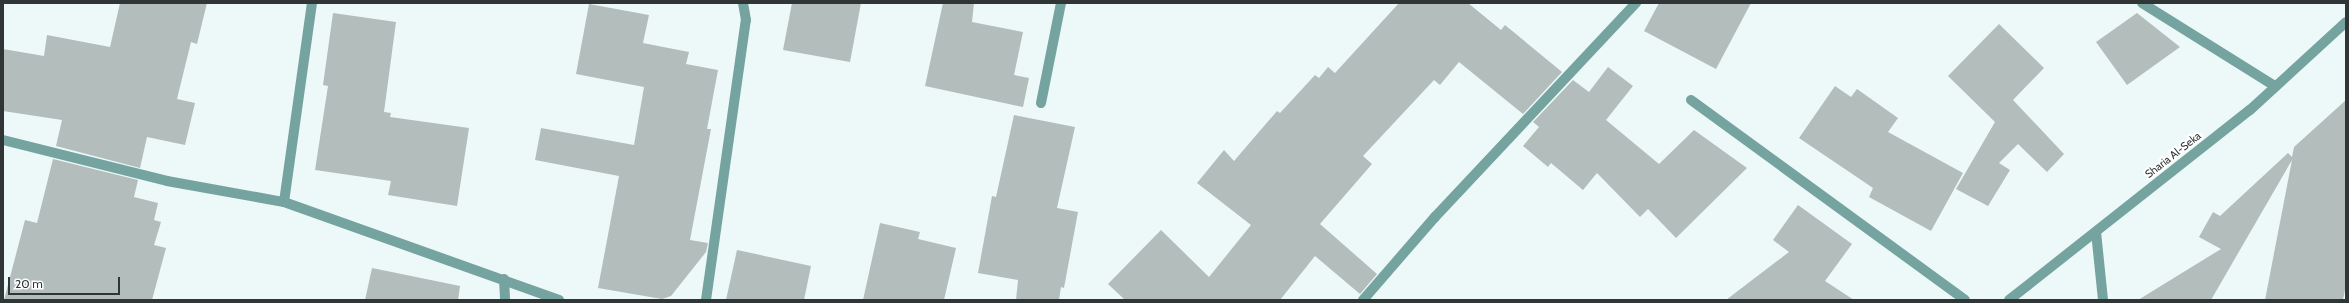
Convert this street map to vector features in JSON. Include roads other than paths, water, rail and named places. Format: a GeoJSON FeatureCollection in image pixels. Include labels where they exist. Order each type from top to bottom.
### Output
{"type":"FeatureCollection","features":[{"type":"Feature","properties":{"kind":"street"},"geometry":{"type":"LineString","coordinates":[[284,202],[312,3]]}},
{"type":"Feature","properties":{"kind":"street"},"geometry":{"type":"LineString","coordinates":[[706,300],[746,20],[743,3]]}},
{"type":"Feature","properties":{"kind":"street"},"geometry":{"type":"LineString","coordinates":[[1041,103],[1062,3]]}},
{"type":"Feature","properties":{"kind":"street"},"geometry":{"type":"LineString","coordinates":[[1363,300],[1435,217],[1636,3]]}},
{"type":"Feature","properties":{"kind":"street"},"geometry":{"type":"LineString","coordinates":[[2142,3],[2275,86]]}},
{"type":"Feature","properties":{"kind":"street","name":"Sharia Al-Seka"},"geometry":{"type":"LineString","coordinates":[[2009,300],[2250,110],[2346,22]]}},
{"type":"Feature","properties":{"kind":"street"},"geometry":{"type":"LineString","coordinates":[[1691,100],[1966,300]]}},
{"type":"Feature","properties":{"kind":"street"},"geometry":{"type":"LineString","coordinates":[[3,140],[167,181],[284,202],[504,279],[559,300]]}},
{"type":"Feature","properties":{"kind":"street"},"geometry":{"type":"LineString","coordinates":[[2096,232],[2103,300]]}},
{"type":"Feature","properties":{"kind":"street"},"geometry":{"type":"LineString","coordinates":[[504,279],[505,300]]}}]}
